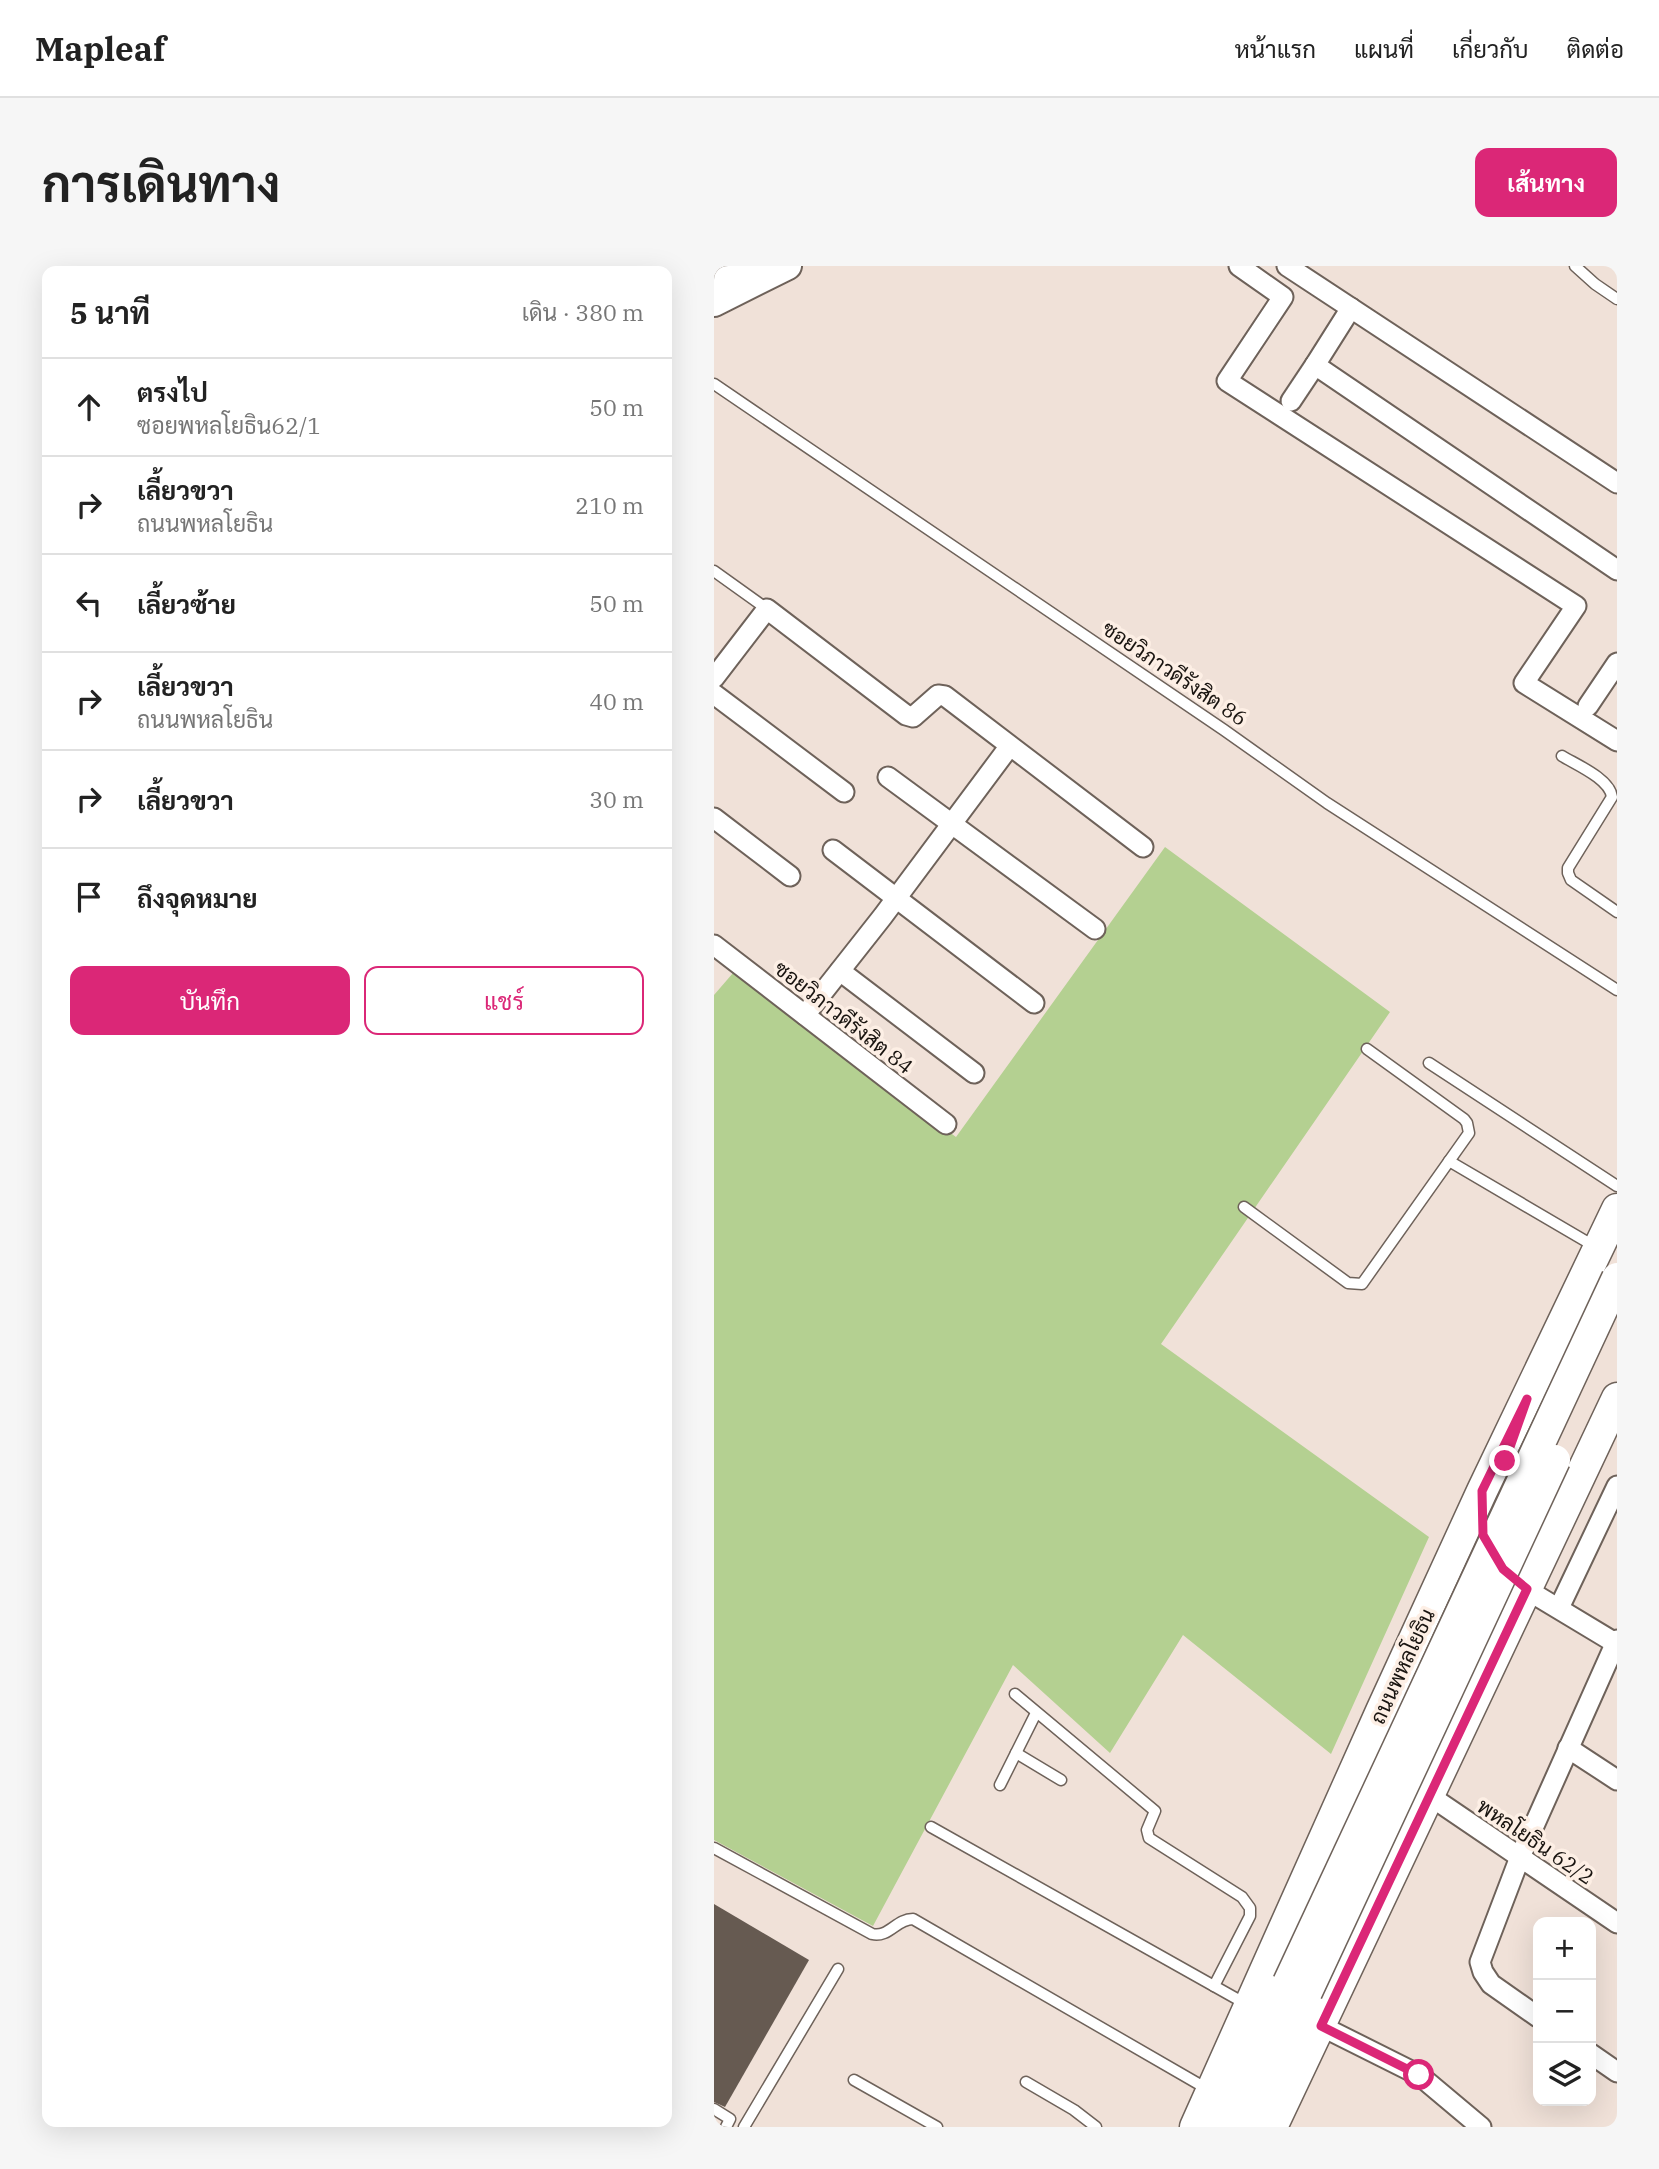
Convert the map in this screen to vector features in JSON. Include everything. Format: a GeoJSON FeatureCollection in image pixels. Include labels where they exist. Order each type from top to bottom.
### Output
{"type":"FeatureCollection","features":[{"type":"Feature","properties":{"kind":"highway"},"geometry":{"type":"LineString","coordinates":[[714,285],[752,266]]}},
{"type":"Feature","properties":{"kind":"main road"},"geometry":{"type":"LineString","coordinates":[[714,303],[788,266]]}},
{"type":"Feature","properties":{"kind":"main road","name":"ถนนพหลโยธิน"},"geometry":{"type":"LineString","coordinates":[[1195,2127],[1482,1491],[1617,1209]]}},
{"type":"Feature","properties":{"kind":"main road","name":"ถนนพหลโยธิน"},"geometry":{"type":"LineString","coordinates":[[1244,2127],[1298,1987],[1617,1278]]}},
{"type":"Feature","properties":{"kind":"main road","name":"ถนนพหลโยธิน"},"geometry":{"type":"LineString","coordinates":[[1221,2127],[1298,1987],[1617,1327]]}},
{"type":"Feature","properties":{"kind":"main road"},"geometry":{"type":"LineString","coordinates":[[1272,2127],[1617,1398]]}},
{"type":"Feature","properties":{"kind":"main road"},"geometry":{"type":"LineString","coordinates":[[1527,1399],[1505,1461],[1510,1484],[1525,1500],[1544,1508],[1557,1502],[1598,1439]]}},
{"type":"Feature","properties":{"kind":"main road"},"geometry":{"type":"LineString","coordinates":[[1381,1711],[1409,1662],[1419,1650],[1441,1640],[1453,1644],[1467,1657],[1472,1677],[1453,1743]]}},
{"type":"Feature","properties":{"kind":"street"},"geometry":{"type":"LineString","coordinates":[[1239,266],[1283,297],[1227,381],[1576,606],[1524,683],[1617,741]]}},
{"type":"Feature","properties":{"kind":"street"},"geometry":{"type":"LineString","coordinates":[[1287,266],[1617,483]]}},
{"type":"Feature","properties":{"kind":"street"},"geometry":{"type":"LineString","coordinates":[[1291,401],[1351,308]]}},
{"type":"Feature","properties":{"kind":"street"},"geometry":{"type":"LineString","coordinates":[[1315,365],[1617,570]]}},
{"type":"Feature","properties":{"kind":"street"},"geometry":{"type":"LineString","coordinates":[[714,678],[767,609],[906,715],[913,717],[938,695],[945,696],[1143,847]]}},
{"type":"Feature","properties":{"kind":"street"},"geometry":{"type":"LineString","coordinates":[[1588,706],[1617,663]]}},
{"type":"Feature","properties":{"kind":"street"},"geometry":{"type":"LineString","coordinates":[[714,694],[844,792]]}},
{"type":"Feature","properties":{"kind":"street"},"geometry":{"type":"LineString","coordinates":[[805,1015],[1010,747]]}},
{"type":"Feature","properties":{"kind":"street"},"geometry":{"type":"LineString","coordinates":[[888,776],[1095,929]]}},
{"type":"Feature","properties":{"kind":"street"},"geometry":{"type":"LineString","coordinates":[[714,818],[790,876]]}},
{"type":"Feature","properties":{"kind":"street"},"geometry":{"type":"LineString","coordinates":[[833,850],[1034,1003]]}},
{"type":"Feature","properties":{"kind":"street","name":"ซอยวิภาวดีรังสิต 84"},"geometry":{"type":"LineString","coordinates":[[714,945],[946,1124]]}},
{"type":"Feature","properties":{"kind":"street"},"geometry":{"type":"LineString","coordinates":[[841,971],[974,1073]]}},
{"type":"Feature","properties":{"kind":"street"},"geometry":{"type":"LineString","coordinates":[[1559,1608],[1617,1486]]}},
{"type":"Feature","properties":{"kind":"street"},"geometry":{"type":"LineString","coordinates":[[1482,1491],[1483,1535],[1503,1569],[1528,1590],[1617,1642],[1520,1857],[1480,1962],[1491,1984],[1533,2013]]}},
{"type":"Feature","properties":{"kind":"street"},"geometry":{"type":"LineString","coordinates":[[1568,1748],[1617,1780]]}},
{"type":"Feature","properties":{"kind":"street","name":"พหลโยธิน 62/2"},"geometry":{"type":"LineString","coordinates":[[1430,1796],[1617,1923]]}},
{"type":"Feature","properties":{"kind":"street"},"geometry":{"type":"LineString","coordinates":[[1321,2026],[1419,2075],[1481,2127]]}},
{"type":"Feature","properties":{"kind":"street"},"geometry":{"type":"LineString","coordinates":[[1596,2057],[1617,2072]]}},
{"type":"Feature","properties":{"kind":"lane"},"geometry":{"type":"LineString","coordinates":[[1575,266],[1617,299]]}},
{"type":"Feature","properties":{"kind":"lane","name":"ซอยวิภาวดีรังสิต 86"},"geometry":{"type":"LineString","coordinates":[[714,384],[979,562],[1327,803],[1617,990]]}},
{"type":"Feature","properties":{"kind":"lane"},"geometry":{"type":"LineString","coordinates":[[714,571],[767,609]]}},
{"type":"Feature","properties":{"kind":"lane"},"geometry":{"type":"LineString","coordinates":[[1562,756],[1611,789],[1612,797],[1568,873],[1571,880],[1617,912]]}},
{"type":"Feature","properties":{"kind":"lane"},"geometry":{"type":"LineString","coordinates":[[1244,1207],[1348,1283],[1362,1284],[1469,1133],[1467,1123],[1367,1049]]}},
{"type":"Feature","properties":{"kind":"lane"},"geometry":{"type":"LineString","coordinates":[[1429,1063],[1617,1186]]}},
{"type":"Feature","properties":{"kind":"lane"},"geometry":{"type":"LineString","coordinates":[[1450,1161],[1598,1248]]}},
{"type":"Feature","properties":{"kind":"lane"},"geometry":{"type":"LineString","coordinates":[[1015,1694],[1155,1811],[1147,1830],[1149,1838],[1242,1897],[1250,1908],[1250,1916],[1214,1986]]}},
{"type":"Feature","properties":{"kind":"lane"},"geometry":{"type":"LineString","coordinates":[[1000,1784],[1037,1713]]}},
{"type":"Feature","properties":{"kind":"lane"},"geometry":{"type":"LineString","coordinates":[[1016,1753],[1061,1780]]}},
{"type":"Feature","properties":{"kind":"lane"},"geometry":{"type":"LineString","coordinates":[[931,1827],[1249,2006]]}},
{"type":"Feature","properties":{"kind":"lane"},"geometry":{"type":"LineString","coordinates":[[714,1848],[872,1934],[887,1933],[898,1922],[913,1919],[1212,2092]]}},
{"type":"Feature","properties":{"kind":"lane"},"geometry":{"type":"LineString","coordinates":[[744,2127],[838,1969]]}},
{"type":"Feature","properties":{"kind":"lane"},"geometry":{"type":"LineString","coordinates":[[854,2080],[937,2127]]}},
{"type":"Feature","properties":{"kind":"lane"},"geometry":{"type":"LineString","coordinates":[[1026,2082],[1074,2110],[1096,2127]]}},
{"type":"Feature","properties":{"kind":"lane"},"geometry":{"type":"LineString","coordinates":[[714,2109],[730,2119],[726,2127]]}},
{"type":"Feature","properties":{"kind":"green space"},"geometry":{"type":"Polygon","coordinates":[[[1165,847],[1390,1012],[1161,1344],[1429,1537],[1331,1754],[1183,1635],[1110,1753],[1013,1665],[873,1926],[714,1840],[714,995],[733,973],[956,1137],[1165,847]]]}},
{"type":"Feature","properties":{"kind":"building"},"geometry":{"type":"Polygon","coordinates":[[[714,1904],[809,1960],[725,2107],[714,2102],[714,1904]]]}},
{"type":"Feature","properties":{"kind":"route"},"geometry":{"type":"LineString","coordinates":[[1419,2075],[1321,2026],[1527,1589],[1503,1569],[1483,1535],[1482,1491],[1527,1399],[1505,1461]]}}]}
